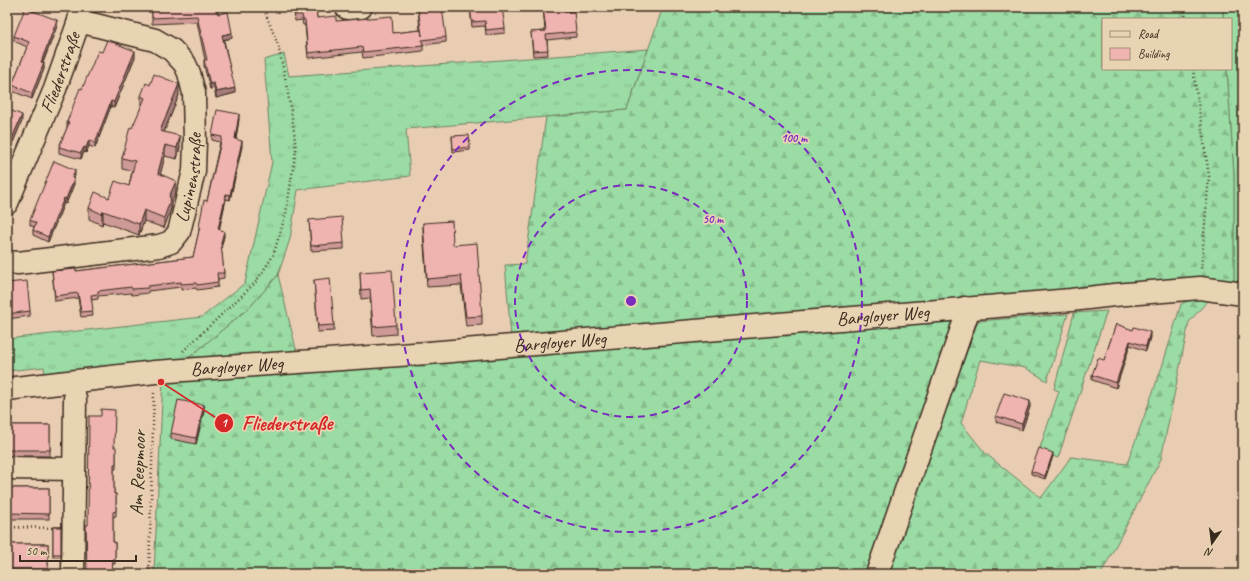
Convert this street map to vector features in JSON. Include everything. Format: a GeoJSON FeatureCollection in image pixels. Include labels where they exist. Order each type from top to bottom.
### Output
{"type":"FeatureCollection","features":[{"type":"Feature","properties":{"kind":"street","name":"Fliederstraße"},"geometry":{"type":"LineString","coordinates":[[7,203],[55,88],[80,14]]}},
{"type":"Feature","properties":{"kind":"street","name":"Lupinenstraße"},"geometry":{"type":"LineString","coordinates":[[7,262],[18,263],[159,246],[172,242],[179,232],[194,171],[194,93],[185,64],[172,50],[155,40],[80,14]]}},
{"type":"Feature","properties":{"kind":"street","name":"Bargloyer Weg"},"geometry":{"type":"LineString","coordinates":[[7,389],[155,372],[436,352],[1200,288],[1243,294]]}},
{"type":"Feature","properties":{"kind":"street"},"geometry":{"type":"LineString","coordinates":[[877,574],[966,317],[965,308]]}},
{"type":"Feature","properties":{"kind":"street"},"geometry":{"type":"LineString","coordinates":[[73,574],[75,398]]}},
{"type":"Feature","properties":{"kind":"street"},"geometry":{"type":"LineString","coordinates":[[7,468],[74,469]]}},
{"type":"Feature","properties":{"kind":"path"},"geometry":{"type":"LineString","coordinates":[[180,354],[256,283],[273,256],[286,213],[296,150],[293,123],[278,45],[263,7]]}},
{"type":"Feature","properties":{"kind":"path"},"geometry":{"type":"LineString","coordinates":[[608,7],[614,9]]}},
{"type":"Feature","properties":{"kind":"path"},"geometry":{"type":"LineString","coordinates":[[1184,7],[1186,18]]}},
{"type":"Feature","properties":{"kind":"path"},"geometry":{"type":"LineString","coordinates":[[1193,70],[1209,176],[1200,288]]}},
{"type":"Feature","properties":{"kind":"path","name":"Am Reepmoor"},"geometry":{"type":"LineString","coordinates":[[149,574],[155,372]]}},
{"type":"Feature","properties":{"kind":"path"},"geometry":{"type":"LineString","coordinates":[[7,527],[74,528]]}},
{"type":"Feature","properties":{"kind":"green space"},"geometry":{"type":"Polygon","coordinates":[[[663,7],[1223,7],[1223,18],[1102,18],[1102,70],[1227,70],[1234,175],[1234,286],[511,338],[505,265],[525,264],[546,117],[627,110],[663,7]]]}},
{"type":"Feature","properties":{"kind":"green space"},"geometry":{"type":"Polygon","coordinates":[[[1223,7],[1243,7],[1243,287],[1234,286],[1234,175],[1227,70],[1232,70],[1232,18],[1223,18],[1223,7]]]}},
{"type":"Feature","properties":{"kind":"green space"},"geometry":{"type":"Polygon","coordinates":[[[648,49],[627,110],[406,129],[410,176],[298,190],[290,239],[278,275],[250,307],[186,360],[45,375],[44,367],[7,371],[7,339],[202,317],[245,283],[272,162],[264,60],[284,54],[289,76],[648,49]]]}},
{"type":"Feature","properties":{"kind":"green space"},"geometry":{"type":"Polygon","coordinates":[[[278,275],[297,353],[186,360],[250,307],[278,275]]]}},
{"type":"Feature","properties":{"kind":"green space"},"geometry":{"type":"Polygon","coordinates":[[[1201,295],[1210,298],[1189,322],[1161,459],[1101,574],[887,574],[978,321],[1068,314],[1047,381],[1026,368],[980,360],[961,423],[985,453],[1041,498],[1071,457],[1127,464],[1163,364],[1181,304],[1201,295]]]}},
{"type":"Feature","properties":{"kind":"green space"},"geometry":{"type":"Polygon","coordinates":[[[1107,311],[1058,458],[1039,451],[1059,391],[1054,389],[1074,313],[1107,311]]]}},
{"type":"Feature","properties":{"kind":"green space"},"geometry":{"type":"Polygon","coordinates":[[[957,314],[870,574],[154,574],[163,379],[957,314]]]}},
{"type":"Feature","properties":{"kind":"building"},"geometry":{"type":"Polygon","coordinates":[[[152,7],[216,7],[218,14],[228,12],[232,33],[222,35],[235,88],[216,92],[214,83],[210,84],[204,60],[207,60],[197,16],[152,18],[152,7]]]}},
{"type":"Feature","properties":{"kind":"building"},"geometry":{"type":"Polygon","coordinates":[[[294,7],[316,7],[317,18],[336,16],[336,21],[392,16],[393,33],[421,30],[422,36],[418,8],[442,7],[446,37],[422,40],[423,46],[363,52],[362,47],[308,53],[305,20],[303,20],[302,15],[295,15],[294,7]]]}},
{"type":"Feature","properties":{"kind":"building"},"geometry":{"type":"Polygon","coordinates":[[[470,7],[502,7],[505,28],[486,30],[485,21],[472,22],[470,7]]]}},
{"type":"Feature","properties":{"kind":"building"},"geometry":{"type":"Polygon","coordinates":[[[543,7],[564,7],[565,12],[574,11],[576,32],[546,35],[548,50],[533,51],[531,32],[546,31],[543,7]]]}},
{"type":"Feature","properties":{"kind":"building"},"geometry":{"type":"Polygon","coordinates":[[[25,8],[57,20],[41,62],[44,63],[32,93],[12,85],[29,42],[14,36],[25,8]]]}},
{"type":"Feature","properties":{"kind":"building"},"geometry":{"type":"Polygon","coordinates":[[[107,40],[135,51],[114,102],[111,101],[95,143],[89,140],[86,148],[84,147],[81,153],[59,147],[69,123],[67,122],[80,88],[82,89],[98,51],[102,52],[107,40]]]}},
{"type":"Feature","properties":{"kind":"building"},"geometry":{"type":"Polygon","coordinates":[[[154,74],[179,84],[160,131],[180,136],[177,148],[165,145],[158,173],[176,181],[169,197],[171,198],[164,218],[144,210],[139,224],[103,211],[102,214],[89,208],[95,192],[109,198],[115,181],[129,186],[135,161],[122,158],[130,127],[132,128],[145,98],[141,96],[146,83],[150,85],[154,74]]]}},
{"type":"Feature","properties":{"kind":"building"},"geometry":{"type":"Polygon","coordinates":[[[7,109],[22,115],[11,141],[7,139],[7,109]]]}},
{"type":"Feature","properties":{"kind":"building"},"geometry":{"type":"Polygon","coordinates":[[[217,110],[239,114],[235,139],[242,141],[230,195],[226,194],[218,229],[224,231],[221,243],[224,273],[217,273],[218,282],[197,285],[196,283],[181,284],[181,282],[148,286],[148,288],[132,289],[131,287],[98,291],[98,294],[91,295],[93,311],[81,312],[78,293],[55,296],[52,271],[76,269],[76,271],[193,257],[204,200],[207,201],[222,137],[212,135],[217,110]]]}},
{"type":"Feature","properties":{"kind":"building"},"geometry":{"type":"Polygon","coordinates":[[[469,135],[470,147],[453,149],[452,136],[469,135]]]}},
{"type":"Feature","properties":{"kind":"building"},"geometry":{"type":"Polygon","coordinates":[[[54,161],[75,170],[72,178],[74,179],[66,199],[64,198],[48,237],[33,230],[36,223],[30,220],[54,161]]]}},
{"type":"Feature","properties":{"kind":"building"},"geometry":{"type":"Polygon","coordinates":[[[342,217],[344,243],[311,246],[309,220],[342,217]]]}},
{"type":"Feature","properties":{"kind":"building"},"geometry":{"type":"Polygon","coordinates":[[[452,221],[453,245],[477,243],[482,316],[466,317],[461,276],[427,279],[423,223],[452,221]]]}},
{"type":"Feature","properties":{"kind":"building"},"geometry":{"type":"Polygon","coordinates":[[[392,270],[396,325],[373,327],[370,289],[361,290],[360,272],[392,270]]]}},
{"type":"Feature","properties":{"kind":"building"},"geometry":{"type":"Polygon","coordinates":[[[330,278],[334,325],[318,326],[314,280],[330,278]]]}},
{"type":"Feature","properties":{"kind":"building"},"geometry":{"type":"Polygon","coordinates":[[[27,281],[30,311],[7,314],[7,283],[27,281]]]}},
{"type":"Feature","properties":{"kind":"building"},"geometry":{"type":"Polygon","coordinates":[[[1116,324],[1133,330],[1134,327],[1150,332],[1146,346],[1130,341],[1116,383],[1092,375],[1098,358],[1104,360],[1116,324]]]}},
{"type":"Feature","properties":{"kind":"building"},"geometry":{"type":"Polygon","coordinates":[[[1004,393],[1030,401],[1022,424],[996,416],[1004,393]]]}},
{"type":"Feature","properties":{"kind":"building"},"geometry":{"type":"Polygon","coordinates":[[[178,400],[204,405],[196,438],[171,433],[178,400]]]}},
{"type":"Feature","properties":{"kind":"building"},"geometry":{"type":"Polygon","coordinates":[[[101,409],[115,410],[114,447],[116,447],[116,464],[114,464],[114,494],[116,494],[116,511],[113,512],[113,542],[115,542],[115,559],[113,559],[112,574],[87,574],[86,525],[88,525],[89,416],[101,416],[101,409]]]}},
{"type":"Feature","properties":{"kind":"building"},"geometry":{"type":"Polygon","coordinates":[[[7,425],[50,425],[50,450],[7,450],[7,425]]]}},
{"type":"Feature","properties":{"kind":"building"},"geometry":{"type":"Polygon","coordinates":[[[1039,448],[1053,453],[1045,476],[1031,471],[1039,448]]]}},
{"type":"Feature","properties":{"kind":"building"},"geometry":{"type":"Polygon","coordinates":[[[7,488],[49,488],[49,514],[7,513],[7,488]]]}},
{"type":"Feature","properties":{"kind":"building"},"geometry":{"type":"Polygon","coordinates":[[[53,527],[61,527],[61,554],[53,554],[53,527]]]}},
{"type":"Feature","properties":{"kind":"building"},"geometry":{"type":"Polygon","coordinates":[[[7,544],[48,544],[48,569],[7,569],[7,544]]]}},
{"type":"Feature","properties":{"kind":"place","name":"Fliederstraße"},"geometry":{"type":"Point","coordinates":[161,382]}}]}
